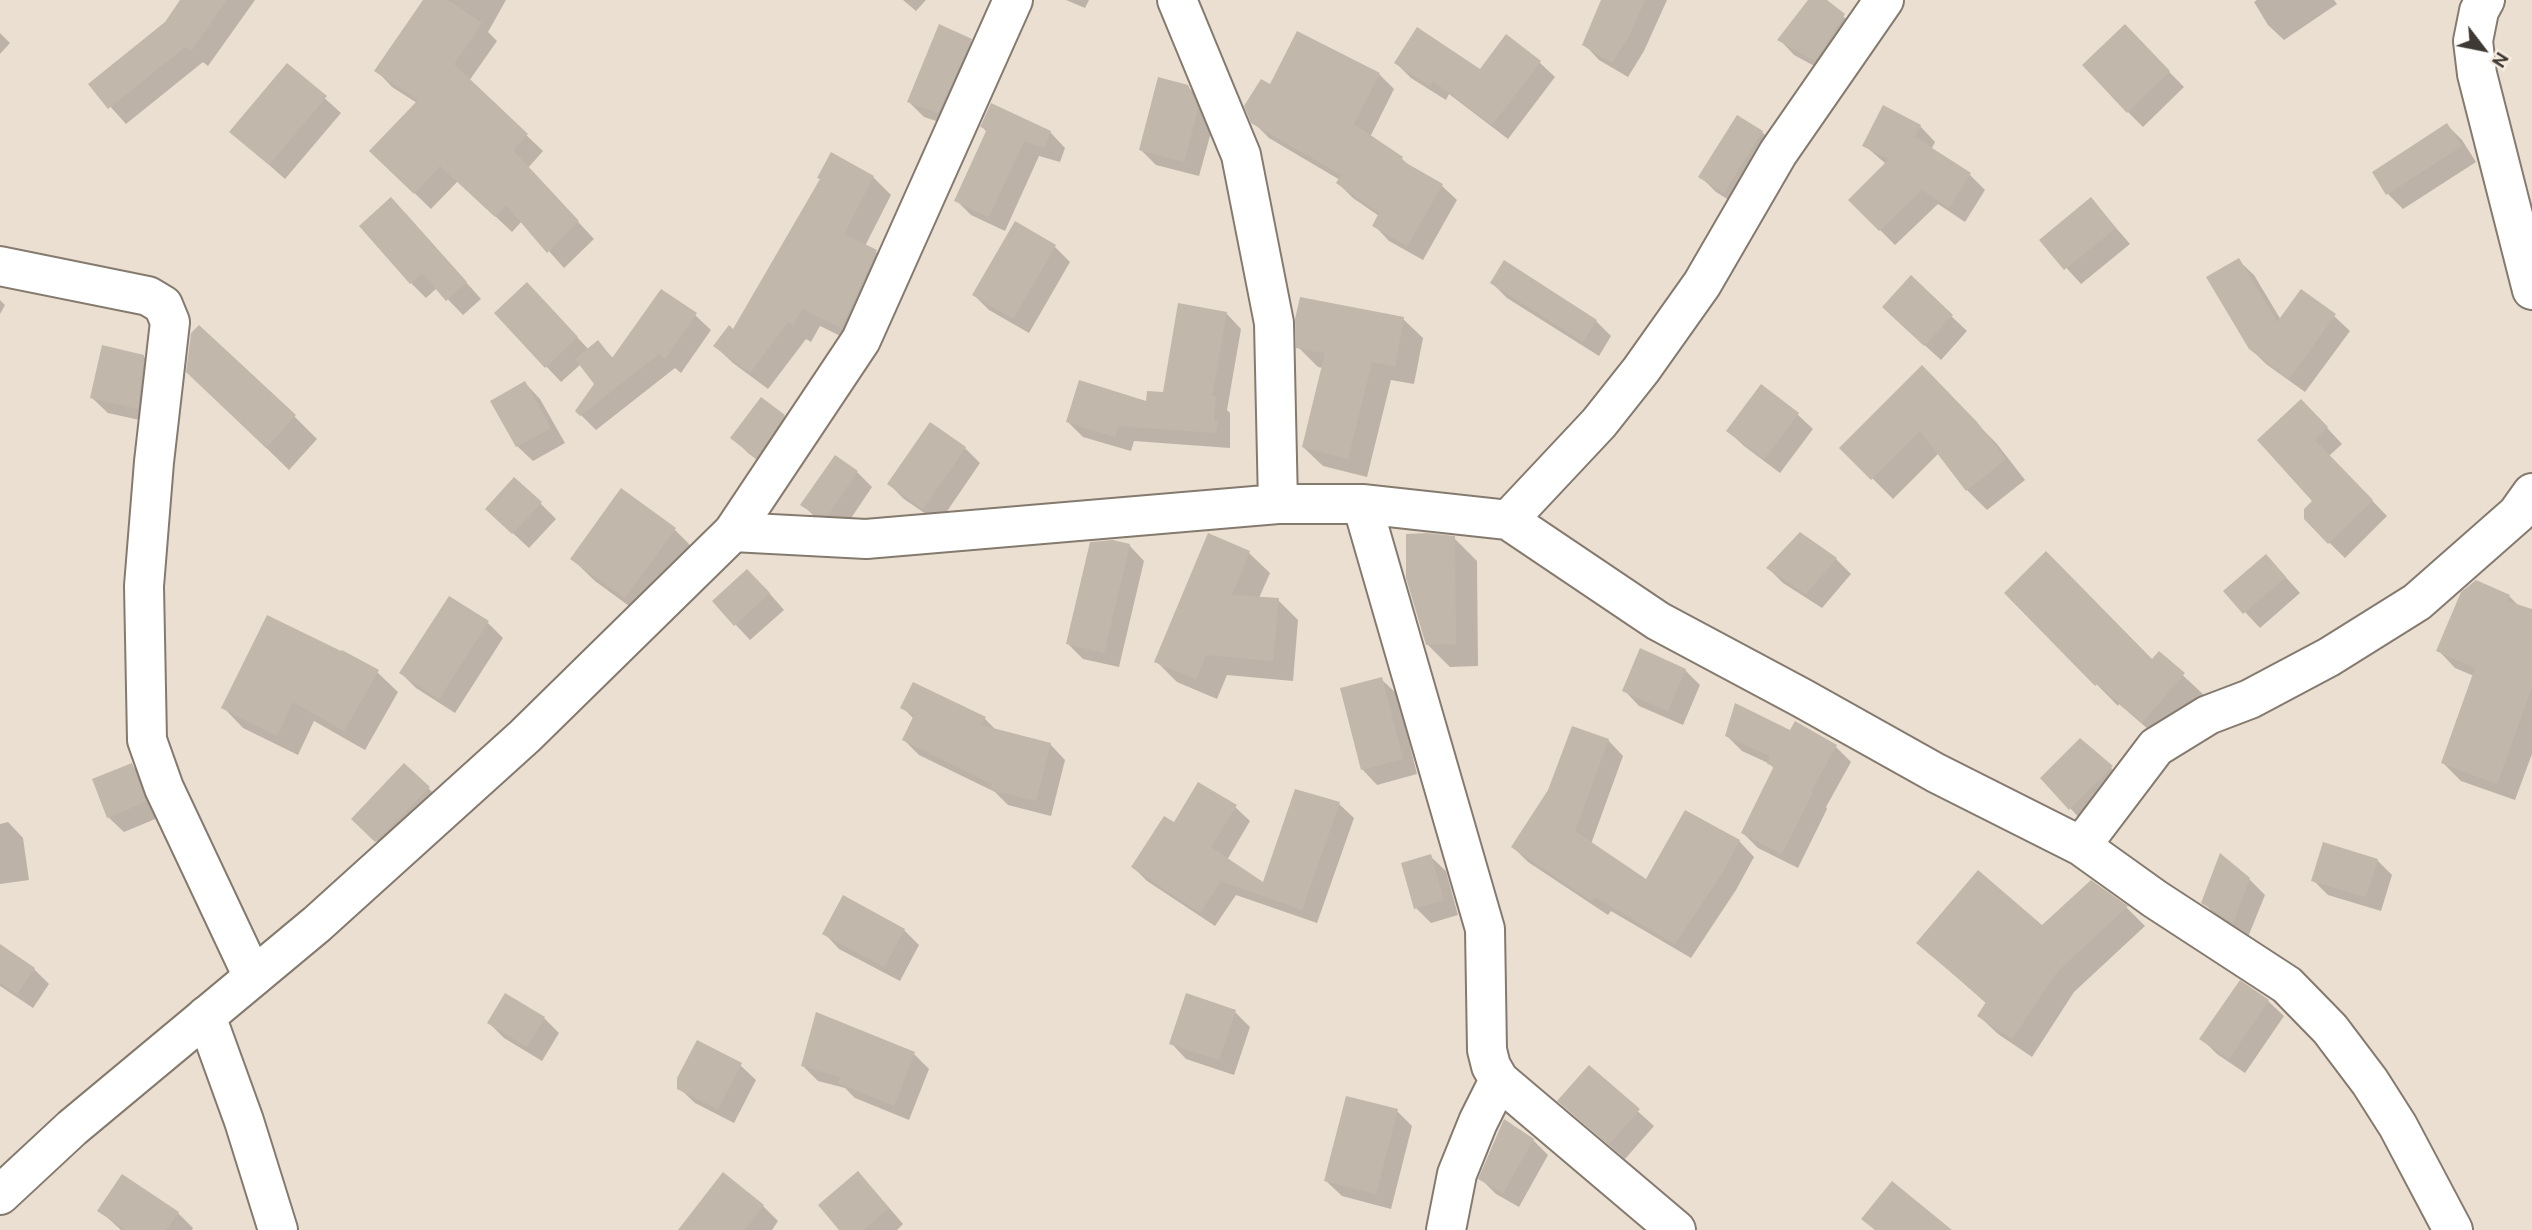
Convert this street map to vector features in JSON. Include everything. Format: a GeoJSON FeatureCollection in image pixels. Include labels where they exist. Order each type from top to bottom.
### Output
{"type":"FeatureCollection","features":[{"type":"Feature","properties":{"kind":"street"},"geometry":{"type":"LineString","coordinates":[[0,1195],[72,1128],[317,923],[525,736],[733,533],[861,340],[1013,0]]}},
{"type":"Feature","properties":{"kind":"street"},"geometry":{"type":"LineString","coordinates":[[1177,0],[1241,155],[1273,323],[1278,504]]}},
{"type":"Feature","properties":{"kind":"street"},"geometry":{"type":"LineString","coordinates":[[1508,520],[1599,423],[1641,370],[1702,284],[1778,153],[1884,0]]}},
{"type":"Feature","properties":{"kind":"street"},"geometry":{"type":"LineString","coordinates":[[2485,0],[2479,11],[2473,41],[2477,74],[2532,290]]}},
{"type":"Feature","properties":{"kind":"street"},"geometry":{"type":"LineString","coordinates":[[0,266],[148,296],[163,305],[170,322],[154,462],[144,586],[146,740],[164,788],[253,977]]}},
{"type":"Feature","properties":{"kind":"street"},"geometry":{"type":"LineString","coordinates":[[2081,846],[2156,747],[2208,715],[2250,699],[2329,657],[2417,601],[2517,514],[2532,494]]}},
{"type":"Feature","properties":{"kind":"street"},"geometry":{"type":"LineString","coordinates":[[733,533],[866,539],[1278,504],[1362,504],[1508,520],[1658,621],[1936,774],[2081,846],[2155,899],[2287,985],[2322,1020],[2370,1082],[2399,1126],[2453,1230]]}},
{"type":"Feature","properties":{"kind":"street"},"geometry":{"type":"LineString","coordinates":[[1362,504],[1485,929],[1488,1050],[1491,1066],[1499,1080],[1676,1230]]}},
{"type":"Feature","properties":{"kind":"street"},"geometry":{"type":"LineString","coordinates":[[206,1016],[244,1121],[278,1230]]}},
{"type":"Feature","properties":{"kind":"street"},"geometry":{"type":"LineString","coordinates":[[1446,1230],[1457,1174],[1499,1080]]}},
{"type":"Feature","properties":{"kind":"building"},"geometry":{"type":"Polygon","coordinates":[[[180,0],[227,0],[191,51],[185,47],[108,109],[88,84],[165,22],[180,0]]]}},
{"type":"Feature","properties":{"kind":"building"},"geometry":{"type":"Polygon","coordinates":[[[423,0],[448,0],[482,23],[454,64],[528,134],[513,150],[579,221],[547,253],[506,205],[495,217],[440,166],[414,194],[369,151],[418,100],[374,71],[423,0]]]}},
{"type":"Feature","properties":{"kind":"building"},"geometry":{"type":"Polygon","coordinates":[[[1601,0],[1645,0],[1629,36],[1612,63],[1582,45],[1601,0]]]}},
{"type":"Feature","properties":{"kind":"building"},"geometry":{"type":"Polygon","coordinates":[[[1808,0],[1827,0],[1845,14],[1815,61],[1777,40],[1808,0]]]}},
{"type":"Feature","properties":{"kind":"building"},"geometry":{"type":"Polygon","coordinates":[[[939,24],[972,39],[938,113],[907,102],[939,24]]]}},
{"type":"Feature","properties":{"kind":"building"},"geometry":{"type":"Polygon","coordinates":[[[2125,24],[2170,71],[2127,113],[2082,65],[2125,24]]]}},
{"type":"Feature","properties":{"kind":"building"},"geometry":{"type":"Polygon","coordinates":[[[1417,27],[1480,69],[1506,34],[1541,61],[1492,125],[1433,81],[1430,86],[1394,63],[1417,27]]]}},
{"type":"Feature","properties":{"kind":"building"},"geometry":{"type":"Polygon","coordinates":[[[1297,31],[1380,73],[1354,124],[1403,157],[1401,160],[1443,184],[1407,246],[1372,226],[1379,213],[1336,183],[1341,175],[1251,123],[1244,106],[1261,79],[1270,84],[1297,31]]]}},
{"type":"Feature","properties":{"kind":"building"},"geometry":{"type":"Polygon","coordinates":[[[287,63],[327,96],[269,165],[229,132],[287,63]]]}},
{"type":"Feature","properties":{"kind":"building"},"geometry":{"type":"Polygon","coordinates":[[[1158,77],[1188,85],[1198,109],[1184,162],[1139,150],[1158,77]]]}},
{"type":"Feature","properties":{"kind":"building"},"geometry":{"type":"Polygon","coordinates":[[[991,103],[1051,131],[1044,148],[1024,141],[989,217],[954,201],[987,129],[980,127],[991,103]]]}},
{"type":"Feature","properties":{"kind":"building"},"geometry":{"type":"Polygon","coordinates":[[[1883,105],[1921,125],[1915,137],[1971,173],[1949,208],[1922,190],[1879,231],[1848,200],[1889,159],[1862,146],[1883,105]]]}},
{"type":"Feature","properties":{"kind":"building"},"geometry":{"type":"Polygon","coordinates":[[[1737,115],[1763,131],[1724,193],[1698,177],[1737,115]]]}},
{"type":"Feature","properties":{"kind":"building"},"geometry":{"type":"Polygon","coordinates":[[[2447,123],[2462,146],[2386,195],[2372,172],[2447,123]]]}},
{"type":"Feature","properties":{"kind":"building"},"geometry":{"type":"Polygon","coordinates":[[[831,152],[874,176],[844,234],[877,250],[841,328],[802,309],[793,325],[788,322],[750,373],[713,346],[729,325],[733,329],[820,179],[817,178],[831,152]]]}},
{"type":"Feature","properties":{"kind":"building"},"geometry":{"type":"Polygon","coordinates":[[[391,197],[467,282],[446,301],[422,273],[410,284],[359,226],[391,197]]]}},
{"type":"Feature","properties":{"kind":"building"},"geometry":{"type":"Polygon","coordinates":[[[2091,197],[2116,228],[2064,270],[2039,240],[2091,197]]]}},
{"type":"Feature","properties":{"kind":"building"},"geometry":{"type":"Polygon","coordinates":[[[1015,221],[1056,245],[1013,319],[972,295],[1015,221]]]}},
{"type":"Feature","properties":{"kind":"building"},"geometry":{"type":"Polygon","coordinates":[[[2239,258],[2277,322],[2301,289],[2336,314],[2289,379],[2249,349],[2206,277],[2239,258]]]}},
{"type":"Feature","properties":{"kind":"building"},"geometry":{"type":"Polygon","coordinates":[[[1504,260],[1597,320],[1583,342],[1490,283],[1504,260]]]}},
{"type":"Feature","properties":{"kind":"building"},"geometry":{"type":"Polygon","coordinates":[[[1911,275],[1953,315],[1924,346],[1882,307],[1911,275]]]}},
{"type":"Feature","properties":{"kind":"building"},"geometry":{"type":"Polygon","coordinates":[[[527,282],[578,337],[545,368],[494,313],[527,282]]]}},
{"type":"Feature","properties":{"kind":"building"},"geometry":{"type":"Polygon","coordinates":[[[661,289],[697,313],[665,359],[659,354],[580,416],[575,411],[594,384],[575,359],[598,340],[612,358],[661,289]]]}},
{"type":"Feature","properties":{"kind":"building"},"geometry":{"type":"Polygon","coordinates":[[[1300,297],[1404,317],[1395,366],[1372,362],[1348,459],[1302,447],[1325,353],[1296,348],[1295,319],[1300,297]]]}},
{"type":"Feature","properties":{"kind":"building"},"geometry":{"type":"Polygon","coordinates":[[[1178,303],[1227,312],[1212,396],[1216,396],[1216,433],[1118,426],[1115,437],[1066,422],[1079,380],[1146,401],[1147,391],[1163,392],[1178,303]]]}},
{"type":"Feature","properties":{"kind":"building"},"geometry":{"type":"Polygon","coordinates":[[[199,325],[296,415],[266,448],[186,372],[191,333],[199,325]]]}},
{"type":"Feature","properties":{"kind":"building"},"geometry":{"type":"Polygon","coordinates":[[[102,345],[144,355],[138,409],[90,398],[102,345]]]}},
{"type":"Feature","properties":{"kind":"building"},"geometry":{"type":"Polygon","coordinates":[[[1922,365],[1977,422],[2006,459],[1966,491],[1920,431],[1871,480],[1839,448],[1922,365]]]}},
{"type":"Feature","properties":{"kind":"building"},"geometry":{"type":"Polygon","coordinates":[[[525,381],[551,428],[516,447],[490,401],[525,381]]]}},
{"type":"Feature","properties":{"kind":"building"},"geometry":{"type":"Polygon","coordinates":[[[1761,384],[1799,413],[1764,459],[1726,431],[1761,384]]]}},
{"type":"Feature","properties":{"kind":"building"},"geometry":{"type":"Polygon","coordinates":[[[761,397],[785,415],[756,458],[730,438],[761,397]]]}},
{"type":"Feature","properties":{"kind":"building"},"geometry":{"type":"Polygon","coordinates":[[[2301,399],[2328,427],[2315,440],[2373,500],[2328,544],[2304,519],[2304,509],[2312,501],[2257,440],[2301,399]]]}},
{"type":"Feature","properties":{"kind":"building"},"geometry":{"type":"Polygon","coordinates":[[[930,422],[966,447],[923,509],[887,484],[930,422]]]}},
{"type":"Feature","properties":{"kind":"building"},"geometry":{"type":"Polygon","coordinates":[[[835,455],[858,471],[828,515],[814,514],[800,505],[835,455]]]}},
{"type":"Feature","properties":{"kind":"building"},"geometry":{"type":"Polygon","coordinates":[[[514,477],[542,502],[512,534],[485,509],[514,477]]]}},
{"type":"Feature","properties":{"kind":"building"},"geometry":{"type":"Polygon","coordinates":[[[621,488],[676,528],[625,598],[570,559],[621,488]]]}},
{"type":"Feature","properties":{"kind":"building"},"geometry":{"type":"Polygon","coordinates":[[[1800,532],[1837,558],[1806,594],[1766,568],[1800,532]]]}},
{"type":"Feature","properties":{"kind":"building"},"geometry":{"type":"Polygon","coordinates":[[[1208,533],[1250,551],[1232,595],[1279,598],[1273,661],[1206,655],[1196,679],[1154,662],[1208,533]]]}},
{"type":"Feature","properties":{"kind":"building"},"geometry":{"type":"Polygon","coordinates":[[[1406,534],[1455,536],[1456,644],[1426,645],[1406,578],[1406,534]]]}},
{"type":"Feature","properties":{"kind":"building"},"geometry":{"type":"Polygon","coordinates":[[[1113,540],[1130,544],[1104,653],[1066,644],[1090,542],[1113,540]]]}},
{"type":"Feature","properties":{"kind":"building"},"geometry":{"type":"Polygon","coordinates":[[[2046,551],[2152,659],[2159,651],[2185,673],[2142,723],[2097,684],[2095,686],[2004,593],[2046,551]]]}},
{"type":"Feature","properties":{"kind":"building"},"geometry":{"type":"Polygon","coordinates":[[[2266,554],[2286,577],[2243,614],[2223,591],[2266,554]]]}},
{"type":"Feature","properties":{"kind":"building"},"geometry":{"type":"Polygon","coordinates":[[[747,569],[770,593],[734,626],[712,601],[747,569]]]}},
{"type":"Feature","properties":{"kind":"building"},"geometry":{"type":"Polygon","coordinates":[[[2476,580],[2510,595],[2507,601],[2532,609],[2532,687],[2497,784],[2441,763],[2475,668],[2436,651],[2461,592],[2476,580]]]}},
{"type":"Feature","properties":{"kind":"building"},"geometry":{"type":"Polygon","coordinates":[[[449,596],[489,621],[439,699],[399,673],[449,596]]]}},
{"type":"Feature","properties":{"kind":"building"},"geometry":{"type":"Polygon","coordinates":[[[267,615],[379,670],[344,731],[293,702],[277,736],[221,708],[267,615]]]}},
{"type":"Feature","properties":{"kind":"building"},"geometry":{"type":"Polygon","coordinates":[[[1640,648],[1686,669],[1668,711],[1622,691],[1640,648]]]}},
{"type":"Feature","properties":{"kind":"building"},"geometry":{"type":"Polygon","coordinates":[[[1382,677],[1403,759],[1361,770],[1340,688],[1382,677]]]}},
{"type":"Feature","properties":{"kind":"building"},"geometry":{"type":"Polygon","coordinates":[[[913,682],[986,717],[981,725],[1051,743],[1036,801],[991,790],[992,784],[902,740],[914,715],[900,708],[913,682]]]}},
{"type":"Feature","properties":{"kind":"building"},"geometry":{"type":"Polygon","coordinates":[[[1735,703],[1790,730],[1795,721],[1837,745],[1811,791],[1813,792],[1782,854],[1741,833],[1774,766],[1767,764],[1770,756],[1725,736],[1735,703]]]}},
{"type":"Feature","properties":{"kind":"building"},"geometry":{"type":"Polygon","coordinates":[[[1572,726],[1609,739],[1575,831],[1646,879],[1685,810],[1740,840],[1721,875],[1675,944],[1595,897],[1592,901],[1511,847],[1548,790],[1572,726]]]}},
{"type":"Feature","properties":{"kind":"building"},"geometry":{"type":"Polygon","coordinates":[[[2080,738],[2113,766],[2069,810],[2040,778],[2080,738]]]}},
{"type":"Feature","properties":{"kind":"building"},"geometry":{"type":"Polygon","coordinates":[[[132,763],[146,802],[107,818],[92,779],[132,763]]]}},
{"type":"Feature","properties":{"kind":"building"},"geometry":{"type":"Polygon","coordinates":[[[404,763],[430,787],[375,842],[351,819],[404,763]]]}},
{"type":"Feature","properties":{"kind":"building"},"geometry":{"type":"Polygon","coordinates":[[[1198,782],[1237,805],[1211,847],[1263,882],[1295,789],[1340,802],[1302,910],[1221,881],[1200,913],[1131,867],[1164,816],[1174,822],[1198,782]]]}},
{"type":"Feature","properties":{"kind":"building"},"geometry":{"type":"Polygon","coordinates":[[[2323,842],[2378,859],[2366,897],[2311,881],[2323,842]]]}},
{"type":"Feature","properties":{"kind":"building"},"geometry":{"type":"Polygon","coordinates":[[[2220,853],[2250,878],[2233,923],[2201,903],[2220,853]]]}},
{"type":"Feature","properties":{"kind":"building"},"geometry":{"type":"Polygon","coordinates":[[[1431,854],[1444,900],[1414,909],[1401,863],[1431,854]]]}},
{"type":"Feature","properties":{"kind":"building"},"geometry":{"type":"Polygon","coordinates":[[[1978,870],[2042,925],[2091,880],[2128,906],[2056,973],[2012,1039],[1977,1016],[1986,1002],[1916,943],[1978,870]]]}},
{"type":"Feature","properties":{"kind":"building"},"geometry":{"type":"Polygon","coordinates":[[[843,895],[905,929],[884,967],[822,934],[843,895]]]}},
{"type":"Feature","properties":{"kind":"building"},"geometry":{"type":"Polygon","coordinates":[[[0,944],[35,968],[17,994],[0,983],[0,944]]]}},
{"type":"Feature","properties":{"kind":"building"},"geometry":{"type":"Polygon","coordinates":[[[2240,980],[2269,1000],[2229,1059],[2199,1039],[2240,980]]]}},
{"type":"Feature","properties":{"kind":"building"},"geometry":{"type":"Polygon","coordinates":[[[505,993],[545,1017],[527,1047],[487,1023],[505,993]]]}},
{"type":"Feature","properties":{"kind":"building"},"geometry":{"type":"Polygon","coordinates":[[[1186,993],[1236,1010],[1219,1060],[1169,1044],[1186,993]]]}},
{"type":"Feature","properties":{"kind":"building"},"geometry":{"type":"Polygon","coordinates":[[[816,1012],[915,1052],[894,1106],[838,1083],[840,1077],[801,1066],[816,1012]]]}},
{"type":"Feature","properties":{"kind":"building"},"geometry":{"type":"Polygon","coordinates":[[[697,1040],[742,1063],[718,1109],[677,1089],[677,1078],[697,1040]]]}},
{"type":"Feature","properties":{"kind":"building"},"geometry":{"type":"Polygon","coordinates":[[[1589,1065],[1640,1109],[1609,1145],[1557,1101],[1589,1065]]]}},
{"type":"Feature","properties":{"kind":"building"},"geometry":{"type":"Polygon","coordinates":[[[1346,1096],[1398,1109],[1376,1194],[1324,1181],[1346,1096]]]}},
{"type":"Feature","properties":{"kind":"building"},"geometry":{"type":"Polygon","coordinates":[[[1504,1119],[1534,1139],[1503,1193],[1478,1179],[1504,1119]]]}},
{"type":"Feature","properties":{"kind":"building"},"geometry":{"type":"Polygon","coordinates":[[[858,1171],[889,1208],[864,1230],[839,1230],[818,1205],[858,1171]]]}},
{"type":"Feature","properties":{"kind":"building"},"geometry":{"type":"Polygon","coordinates":[[[723,1172],[764,1205],[745,1230],[678,1230],[723,1172]]]}},
{"type":"Feature","properties":{"kind":"building"},"geometry":{"type":"Polygon","coordinates":[[[122,1174],[179,1212],[166,1230],[126,1230],[97,1211],[122,1174]]]}},
{"type":"Feature","properties":{"kind":"building"},"geometry":{"type":"Polygon","coordinates":[[[1892,1181],[1952,1230],[1875,1230],[1861,1219],[1892,1181]]]}}]}
